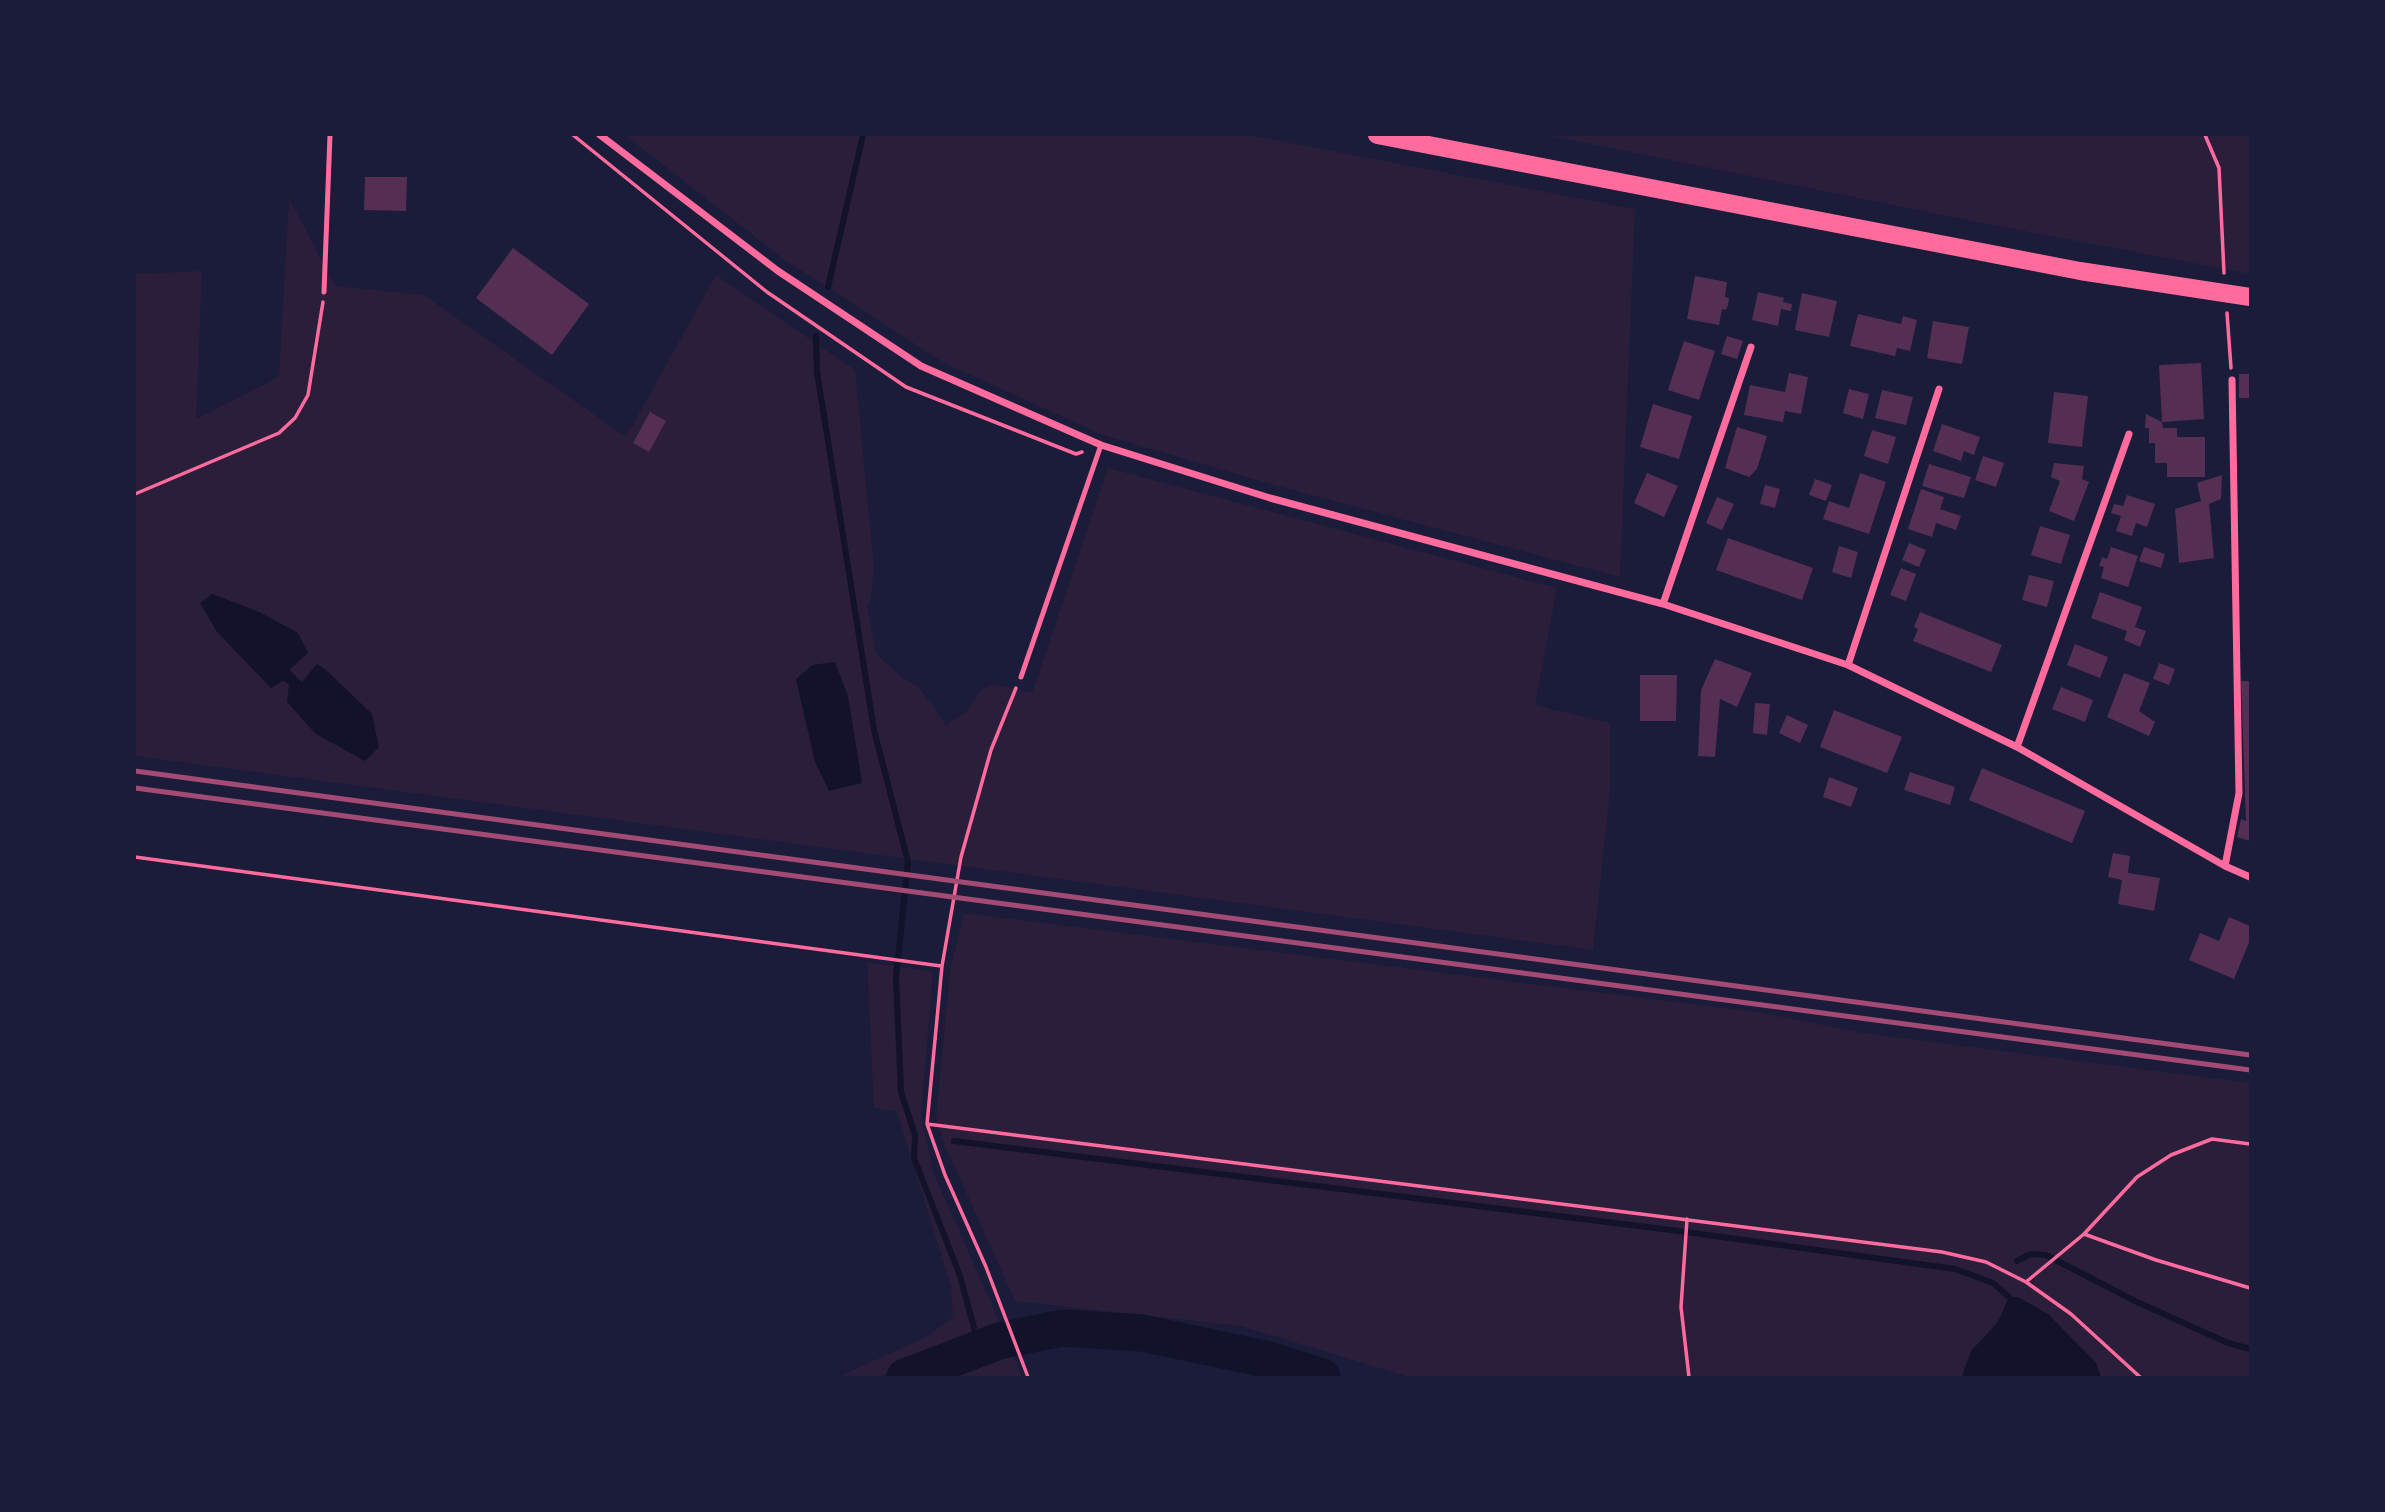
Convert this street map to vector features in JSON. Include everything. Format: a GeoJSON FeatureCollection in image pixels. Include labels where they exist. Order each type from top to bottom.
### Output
{"type":"FeatureCollection","features":[{"type":"Feature","properties":{"kind":"main road"},"geometry":{"type":"LineString","coordinates":[[1377,135],[2066,268],[2250,297]]}},
{"type":"Feature","properties":{"kind":"street"},"geometry":{"type":"LineString","coordinates":[[600,135],[778,271],[921,366],[1101,445],[1283,501],[1663,604],[1847,665],[2017,747],[2225,866],[2250,877]]}},
{"type":"Feature","properties":{"kind":"street"},"geometry":{"type":"LineString","coordinates":[[1663,604],[1751,347]]}},
{"type":"Feature","properties":{"kind":"street"},"geometry":{"type":"LineString","coordinates":[[2225,866],[2239,793],[2232,380]]}},
{"type":"Feature","properties":{"kind":"street"},"geometry":{"type":"LineString","coordinates":[[1847,665],[1939,389]]}},
{"type":"Feature","properties":{"kind":"street"},"geometry":{"type":"LineString","coordinates":[[2017,747],[2129,434]]}},
{"type":"Feature","properties":{"kind":"lane"},"geometry":{"type":"LineString","coordinates":[[324,292],[330,135]]}},
{"type":"Feature","properties":{"kind":"lane"},"geometry":{"type":"LineString","coordinates":[[1021,677],[1101,445]]}},
{"type":"Feature","properties":{"kind":"path"},"geometry":{"type":"LineString","coordinates":[[2205,135],[2219,168],[2232,380]]}},
{"type":"Feature","properties":{"kind":"path"},"geometry":{"type":"LineString","coordinates":[[135,494],[279,433],[295,418],[308,396],[324,292]]}},
{"type":"Feature","properties":{"kind":"path"},"geometry":{"type":"LineString","coordinates":[[1021,677],[991,750],[961,856],[942,966],[928,1124],[945,1175],[1028,1377]]}},
{"type":"Feature","properties":{"kind":"path"},"geometry":{"type":"LineString","coordinates":[[135,857],[942,966]]}},
{"type":"Feature","properties":{"kind":"path"},"geometry":{"type":"LineString","coordinates":[[928,1124],[1942,1252],[1986,1262],[2026,1282],[2071,1314],[2140,1377]]}},
{"type":"Feature","properties":{"kind":"path"},"geometry":{"type":"LineString","coordinates":[[2026,1282],[2084,1234],[2137,1177],[2171,1155],[2212,1139],[2250,1144]]}},
{"type":"Feature","properties":{"kind":"path"},"geometry":{"type":"LineString","coordinates":[[1687,1219],[1681,1307],[1689,1377]]}},
{"type":"Feature","properties":{"kind":"path"},"geometry":{"type":"LineString","coordinates":[[2084,1234],[2156,1260],[2250,1288]]}},
{"type":"Feature","properties":{"kind":"shaded area"},"geometry":{"type":"Polygon","coordinates":[[[625,135],[1249,135],[1635,209],[1620,577],[1274,485],[1103,435],[946,364],[782,258],[625,135]]]}},
{"type":"Feature","properties":{"kind":"shaded area"},"geometry":{"type":"Polygon","coordinates":[[[1547,135],[2250,135],[2250,274],[1967,220],[1547,135]]]}},
{"type":"Feature","properties":{"kind":"shaded area"},"geometry":{"type":"Polygon","coordinates":[[[289,198],[335,286],[424,295],[626,437],[716,275],[855,370],[874,567],[871,598],[867,605],[876,654],[902,677],[919,687],[946,725],[967,712],[980,691],[992,684],[1032,693],[1108,468],[1557,588],[1535,705],[1610,723],[1610,791],[1593,950],[135,756],[135,274],[202,271],[196,419],[279,377],[289,198]],[[212,594],[283,681],[289,684],[302,682],[289,669],[298,633],[259,612],[212,594]]]}},
{"type":"Feature","properties":{"kind":"shaded area"},"geometry":{"type":"Polygon","coordinates":[[[212,594],[259,612],[298,633],[308,653],[289,670],[302,682],[317,664],[372,714],[379,747],[365,761],[316,734],[287,702],[289,684],[283,681],[271,688],[217,632],[200,603],[212,594]]]}},
{"type":"Feature","properties":{"kind":"shaded area"},"geometry":{"type":"Polygon","coordinates":[[[835,662],[848,696],[862,783],[829,791],[815,762],[796,679],[812,665],[835,662]]]}},
{"type":"Feature","properties":{"kind":"shaded area"},"geometry":{"type":"Polygon","coordinates":[[[964,913],[1764,1013],[1863,1033],[2250,1083],[2250,1377],[2101,1377],[2096,1363],[2048,1314],[2009,1297],[2006,1310],[1964,1368],[1962,1377],[1409,1377],[1241,1326],[1015,1301],[943,1141],[936,1118],[950,970],[964,913]]]}},
{"type":"Feature","properties":{"kind":"shaded area"},"geometry":{"type":"Polygon","coordinates":[[[867,962],[933,972],[921,1115],[933,1172],[1002,1328],[878,1377],[838,1377],[926,1337],[953,1317],[951,1287],[897,1112],[874,1108],[867,962]]]}},
{"type":"Feature","properties":{"kind":"shaded area"},"geometry":{"type":"Polygon","coordinates":[[[2009,1297],[2018,1297],[2048,1314],[2096,1363],[2101,1377],[1962,1377],[1971,1351],[1998,1322],[2009,1297]]]}},
{"type":"Feature","properties":{"kind":"shaded area"},"geometry":{"type":"Polygon","coordinates":[[[1011,1349],[1022,1377],[936,1377],[1011,1349]]]}},
{"type":"Feature","properties":{"kind":"building"},"geometry":{"type":"Polygon","coordinates":[[[365,177],[407,177],[406,211],[364,210],[365,177]]]}},
{"type":"Feature","properties":{"kind":"building"},"geometry":{"type":"Polygon","coordinates":[[[513,248],[589,304],[552,355],[476,298],[513,248]]]}},
{"type":"Feature","properties":{"kind":"building"},"geometry":{"type":"Polygon","coordinates":[[[1695,276],[1727,282],[1725,297],[1729,298],[1728,305],[1726,310],[1722,309],[1719,325],[1687,319],[1695,276]]]}},
{"type":"Feature","properties":{"kind":"building"},"geometry":{"type":"Polygon","coordinates":[[[1758,292],[1784,298],[1783,302],[1792,304],[1791,311],[1781,309],[1778,326],[1752,320],[1758,292]]]}},
{"type":"Feature","properties":{"kind":"building"},"geometry":{"type":"Polygon","coordinates":[[[1802,293],[1837,301],[1829,337],[1795,330],[1802,293]]]}},
{"type":"Feature","properties":{"kind":"building"},"geometry":{"type":"Polygon","coordinates":[[[1858,314],[1901,324],[1903,316],[1917,320],[1910,351],[1897,348],[1895,356],[1850,346],[1858,314]]]}},
{"type":"Feature","properties":{"kind":"building"},"geometry":{"type":"Polygon","coordinates":[[[1933,321],[1969,327],[1962,364],[1927,358],[1933,321]]]}},
{"type":"Feature","properties":{"kind":"building"},"geometry":{"type":"Polygon","coordinates":[[[1727,336],[1743,341],[1737,359],[1721,354],[1727,336]]]}},
{"type":"Feature","properties":{"kind":"building"},"geometry":{"type":"Polygon","coordinates":[[[1684,341],[1715,351],[1699,400],[1668,390],[1684,341]]]}},
{"type":"Feature","properties":{"kind":"building"},"geometry":{"type":"Polygon","coordinates":[[[2201,363],[2204,419],[2162,422],[2159,365],[2201,363]]]}},
{"type":"Feature","properties":{"kind":"building"},"geometry":{"type":"Polygon","coordinates":[[[1789,373],[1808,377],[1801,414],[1785,411],[1783,422],[1744,415],[1750,385],[1785,392],[1789,373]]]}},
{"type":"Feature","properties":{"kind":"building"},"geometry":{"type":"Polygon","coordinates":[[[2239,374],[2250,374],[2250,398],[2239,398],[2239,374]]]}},
{"type":"Feature","properties":{"kind":"building"},"geometry":{"type":"Polygon","coordinates":[[[1849,389],[1869,394],[1863,419],[1843,413],[1849,389]]]}},
{"type":"Feature","properties":{"kind":"building"},"geometry":{"type":"Polygon","coordinates":[[[1882,390],[1913,397],[1906,425],[1875,418],[1882,390]]]}},
{"type":"Feature","properties":{"kind":"building"},"geometry":{"type":"Polygon","coordinates":[[[2054,392],[2088,396],[2082,447],[2048,443],[2054,392]]]}},
{"type":"Feature","properties":{"kind":"building"},"geometry":{"type":"Polygon","coordinates":[[[1653,404],[1692,416],[1679,459],[1640,447],[1653,404]]]}},
{"type":"Feature","properties":{"kind":"building"},"geometry":{"type":"Polygon","coordinates":[[[650,412],[666,421],[649,452],[633,443],[650,412]]]}},
{"type":"Feature","properties":{"kind":"building"},"geometry":{"type":"Polygon","coordinates":[[[2146,414],[2162,422],[2163,428],[2177,428],[2177,437],[2205,437],[2205,477],[2167,477],[2167,463],[2155,463],[2155,443],[2149,443],[2149,428],[2145,428],[2146,414]]]}},
{"type":"Feature","properties":{"kind":"building"},"geometry":{"type":"Polygon","coordinates":[[[1942,424],[1980,437],[1974,455],[1964,451],[1961,461],[1933,451],[1942,424]]]}},
{"type":"Feature","properties":{"kind":"building"},"geometry":{"type":"Polygon","coordinates":[[[1737,427],[1767,436],[1757,469],[1749,477],[1725,468],[1737,427]]]}},
{"type":"Feature","properties":{"kind":"building"},"geometry":{"type":"Polygon","coordinates":[[[1872,430],[1896,437],[1888,464],[1864,456],[1872,430]]]}},
{"type":"Feature","properties":{"kind":"building"},"geometry":{"type":"Polygon","coordinates":[[[1983,456],[2004,463],[1996,487],[1975,480],[1983,456]]]}},
{"type":"Feature","properties":{"kind":"building"},"geometry":{"type":"Polygon","coordinates":[[[2054,463],[2084,466],[2082,479],[2089,482],[2074,521],[2049,511],[2060,481],[2051,477],[2054,463]]]}},
{"type":"Feature","properties":{"kind":"building"},"geometry":{"type":"Polygon","coordinates":[[[1929,464],[1971,477],[1964,498],[1922,486],[1929,464]]]}},
{"type":"Feature","properties":{"kind":"building"},"geometry":{"type":"Polygon","coordinates":[[[1647,473],[1678,486],[1664,517],[1634,503],[1647,473]]]}},
{"type":"Feature","properties":{"kind":"building"},"geometry":{"type":"Polygon","coordinates":[[[1860,473],[1886,482],[1869,534],[1823,519],[1829,501],[1849,508],[1860,473]]]}},
{"type":"Feature","properties":{"kind":"building"},"geometry":{"type":"Polygon","coordinates":[[[2222,475],[2221,499],[2209,504],[2214,558],[2179,563],[2175,509],[2201,501],[2197,483],[2222,475]]]}},
{"type":"Feature","properties":{"kind":"building"},"geometry":{"type":"Polygon","coordinates":[[[1815,479],[1832,485],[1826,501],[1809,495],[1815,479]]]}},
{"type":"Feature","properties":{"kind":"building"},"geometry":{"type":"Polygon","coordinates":[[[1765,485],[1780,489],[1775,508],[1760,504],[1765,485]]]}},
{"type":"Feature","properties":{"kind":"building"},"geometry":{"type":"Polygon","coordinates":[[[1921,489],[1944,497],[1940,509],[1961,516],[1956,530],[1936,523],[1932,537],[1908,529],[1921,489]]]}},
{"type":"Feature","properties":{"kind":"building"},"geometry":{"type":"Polygon","coordinates":[[[2127,495],[2155,504],[2147,527],[2136,523],[2132,536],[2116,531],[2121,516],[2111,513],[2114,504],[2123,506],[2127,495]]]}},
{"type":"Feature","properties":{"kind":"building"},"geometry":{"type":"Polygon","coordinates":[[[1717,497],[1734,504],[1722,530],[1706,523],[1717,497]]]}},
{"type":"Feature","properties":{"kind":"building"},"geometry":{"type":"Polygon","coordinates":[[[2040,526],[2070,535],[2061,564],[2031,555],[2040,526]]]}},
{"type":"Feature","properties":{"kind":"building"},"geometry":{"type":"Polygon","coordinates":[[[1728,538],[1813,568],[1802,600],[1716,570],[1728,538]]]}},
{"type":"Feature","properties":{"kind":"building"},"geometry":{"type":"Polygon","coordinates":[[[1909,543],[1926,550],[1919,567],[1902,560],[1909,543]]]}},
{"type":"Feature","properties":{"kind":"building"},"geometry":{"type":"Polygon","coordinates":[[[1839,546],[1858,552],[1851,578],[1832,572],[1839,546]]]}},
{"type":"Feature","properties":{"kind":"building"},"geometry":{"type":"Polygon","coordinates":[[[2111,547],[2138,556],[2128,587],[2101,578],[2104,567],[2099,566],[2102,557],[2107,559],[2111,547]]]}},
{"type":"Feature","properties":{"kind":"building"},"geometry":{"type":"Polygon","coordinates":[[[2144,547],[2165,554],[2161,568],[2139,561],[2144,547]]]}},
{"type":"Feature","properties":{"kind":"building"},"geometry":{"type":"Polygon","coordinates":[[[1901,568],[1916,574],[1906,601],[1890,595],[1901,568]]]}},
{"type":"Feature","properties":{"kind":"building"},"geometry":{"type":"Polygon","coordinates":[[[2029,575],[2054,581],[2047,607],[2022,600],[2029,575]]]}},
{"type":"Feature","properties":{"kind":"building"},"geometry":{"type":"Polygon","coordinates":[[[2100,592],[2142,607],[2135,627],[2146,631],[2140,647],[2124,640],[2127,631],[2091,618],[2100,592]]]}},
{"type":"Feature","properties":{"kind":"building"},"geometry":{"type":"Polygon","coordinates":[[[1920,612],[2002,645],[1991,672],[1913,641],[1918,629],[1914,627],[1920,612]]]}},
{"type":"Feature","properties":{"kind":"building"},"geometry":{"type":"Polygon","coordinates":[[[2075,644],[2108,657],[2100,678],[2067,665],[2075,644]]]}},
{"type":"Feature","properties":{"kind":"building"},"geometry":{"type":"Polygon","coordinates":[[[1715,659],[1752,673],[1737,707],[1720,699],[1715,757],[1698,756],[1701,690],[1715,659]]]}},
{"type":"Feature","properties":{"kind":"building"},"geometry":{"type":"Polygon","coordinates":[[[2159,663],[2175,669],[2169,685],[2153,679],[2159,663]]]}},
{"type":"Feature","properties":{"kind":"building"},"geometry":{"type":"Polygon","coordinates":[[[2124,673],[2150,683],[2139,711],[2155,722],[2149,736],[2107,717],[2124,673]]]}},
{"type":"Feature","properties":{"kind":"building"},"geometry":{"type":"Polygon","coordinates":[[[1640,675],[1677,675],[1676,721],[1640,721],[1640,675]]]}},
{"type":"Feature","properties":{"kind":"building"},"geometry":{"type":"Polygon","coordinates":[[[2241,681],[2250,681],[2250,841],[2237,837],[2241,819],[2246,821],[2241,681]]]}},
{"type":"Feature","properties":{"kind":"building"},"geometry":{"type":"Polygon","coordinates":[[[2061,687],[2093,700],[2085,722],[2052,709],[2061,687]]]}},
{"type":"Feature","properties":{"kind":"building"},"geometry":{"type":"Polygon","coordinates":[[[1755,703],[1770,704],[1767,735],[1753,733],[1755,703]]]}},
{"type":"Feature","properties":{"kind":"building"},"geometry":{"type":"Polygon","coordinates":[[[1834,710],[1902,737],[1887,773],[1820,747],[1834,710]]]}},
{"type":"Feature","properties":{"kind":"building"},"geometry":{"type":"Polygon","coordinates":[[[1787,715],[1808,725],[1800,743],[1779,733],[1787,715]]]}},
{"type":"Feature","properties":{"kind":"building"},"geometry":{"type":"Polygon","coordinates":[[[1982,768],[2085,811],[2072,843],[1969,800],[1982,768]]]}},
{"type":"Feature","properties":{"kind":"building"},"geometry":{"type":"Polygon","coordinates":[[[1910,772],[1955,787],[1950,805],[1904,790],[1910,772]]]}},
{"type":"Feature","properties":{"kind":"building"},"geometry":{"type":"Polygon","coordinates":[[[1829,777],[1858,788],[1851,807],[1823,797],[1829,777]]]}},
{"type":"Feature","properties":{"kind":"building"},"geometry":{"type":"Polygon","coordinates":[[[2113,853],[2130,856],[2128,873],[2160,878],[2154,911],[2118,904],[2122,880],[2108,877],[2113,853]]]}},
{"type":"Feature","properties":{"kind":"building"},"geometry":{"type":"Polygon","coordinates":[[[2229,917],[2250,926],[2250,940],[2234,979],[2189,960],[2200,933],[2219,941],[2229,917]]]}},
{"type":"Feature","properties":{"kind":"waterway"},"geometry":{"type":"LineString","coordinates":[[828,287],[863,135]]}},
{"type":"Feature","properties":{"kind":"waterway"},"geometry":{"type":"LineString","coordinates":[[816,336],[817,372],[874,730],[908,862],[896,977],[901,1092],[915,1135],[914,1158],[960,1276],[980,1350]]}},
{"type":"Feature","properties":{"kind":"waterway"},"geometry":{"type":"LineString","coordinates":[[954,1141],[1671,1230],[1955,1269],[1993,1283],[2009,1297]]}},
{"type":"Feature","properties":{"kind":"waterway"},"geometry":{"type":"LineString","coordinates":[[2017,1261],[2031,1254],[2046,1255],[2135,1301],[2228,1343],[2250,1349]]}},
{"type":"Feature","properties":{"kind":"waterway"},"geometry":{"type":"LineString","coordinates":[[905,1377],[999,1341],[1062,1328],[1142,1333],[1265,1359],[1322,1377]]}},
{"type":"Feature","properties":{"kind":"railway"},"geometry":{"type":"LineString","coordinates":[[135,771],[2250,1055]]}},
{"type":"Feature","properties":{"kind":"railway"},"geometry":{"type":"LineString","coordinates":[[135,788],[2250,1070]]}}]}
